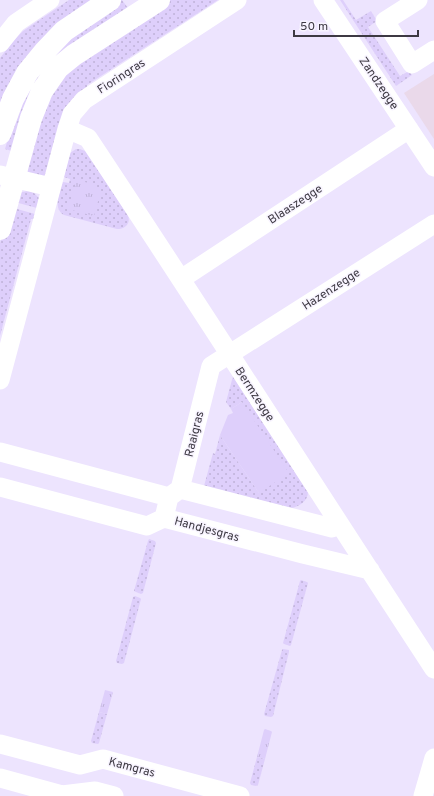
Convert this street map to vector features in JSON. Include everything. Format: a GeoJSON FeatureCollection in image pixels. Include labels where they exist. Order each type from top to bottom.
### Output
{"type":"FeatureCollection","features":[{"type":"Feature","properties":{"kind":"main road"},"geometry":{"type":"LineString","coordinates":[[0,134],[13,99],[27,73],[44,51],[64,31],[110,0]]}},
{"type":"Feature","properties":{"kind":"main road"},"geometry":{"type":"LineString","coordinates":[[0,229],[7,177],[42,91],[58,68],[74,55],[157,0]]}},
{"type":"Feature","properties":{"kind":"street"},"geometry":{"type":"LineString","coordinates":[[0,43],[16,23],[50,0]]}},
{"type":"Feature","properties":{"kind":"street","name":"Fioringras"},"geometry":{"type":"LineString","coordinates":[[0,380],[72,114],[84,100],[237,0]]}},
{"type":"Feature","properties":{"kind":"street","name":"Zandzegge"},"geometry":{"type":"LineString","coordinates":[[323,0],[434,167]]}},
{"type":"Feature","properties":{"kind":"street"},"geometry":{"type":"LineString","coordinates":[[418,0],[385,21],[412,64],[429,53]]}},
{"type":"Feature","properties":{"kind":"street","name":"Bermzegge"},"geometry":{"type":"LineString","coordinates":[[67,129],[88,138],[434,669]]}},
{"type":"Feature","properties":{"kind":"street","name":"Blaaszegge"},"geometry":{"type":"LineString","coordinates":[[181,279],[409,129]]}},
{"type":"Feature","properties":{"kind":"street"},"geometry":{"type":"LineString","coordinates":[[7,177],[51,187]]}},
{"type":"Feature","properties":{"kind":"street","name":"Hazenzegge"},"geometry":{"type":"LineString","coordinates":[[229,354],[434,224]]}},
{"type":"Feature","properties":{"kind":"street","name":"Raaigras"},"geometry":{"type":"LineString","coordinates":[[164,518],[174,493],[211,366],[229,354]]}},
{"type":"Feature","properties":{"kind":"street"},"geometry":{"type":"LineString","coordinates":[[0,452],[332,528],[339,523]]}},
{"type":"Feature","properties":{"kind":"street","name":"Handjesgras"},"geometry":{"type":"LineString","coordinates":[[0,487],[147,526],[164,518],[370,570]]}},
{"type":"Feature","properties":{"kind":"street","name":"Kamgras"},"geometry":{"type":"LineString","coordinates":[[0,744],[80,765],[103,759],[240,796]]}},
{"type":"Feature","properties":{"kind":"street"},"geometry":{"type":"LineString","coordinates":[[423,796],[434,758]]}},
{"type":"Feature","properties":{"kind":"street"},"geometry":{"type":"LineString","coordinates":[[87,794],[96,762]]}},
{"type":"Feature","properties":{"kind":"street"},"geometry":{"type":"LineString","coordinates":[[0,778],[62,795],[87,794],[95,791],[114,796]]}},
{"type":"Feature","properties":{"kind":"shaded area"},"geometry":{"type":"Polygon","coordinates":[[[434,74],[434,139],[404,93],[434,74]]]}},
{"type":"Feature","properties":{"kind":"green space"},"geometry":{"type":"Polygon","coordinates":[[[69,0],[104,0],[0,109],[0,58],[23,31],[69,0]]]}},
{"type":"Feature","properties":{"kind":"green space"},"geometry":{"type":"Polygon","coordinates":[[[119,0],[122,0],[128,8],[81,39],[15,152],[5,149],[14,118],[49,56],[119,0]]]}},
{"type":"Feature","properties":{"kind":"green space"},"geometry":{"type":"Polygon","coordinates":[[[169,0],[218,0],[87,85],[89,90],[46,175],[44,177],[28,173],[26,165],[56,80],[169,0]]]}},
{"type":"Feature","properties":{"kind":"green space"},"geometry":{"type":"Polygon","coordinates":[[[340,0],[343,0],[356,20],[371,11],[377,21],[368,27],[400,76],[409,71],[412,75],[396,86],[340,0]]]}},
{"type":"Feature","properties":{"kind":"green space"},"geometry":{"type":"Polygon","coordinates":[[[76,149],[85,151],[128,215],[129,221],[125,227],[117,229],[64,215],[60,212],[58,208],[59,195],[63,182],[69,183],[70,179],[64,177],[70,153],[76,149]]]}},
{"type":"Feature","properties":{"kind":"green space"},"geometry":{"type":"Polygon","coordinates":[[[76,180],[89,183],[100,194],[94,216],[68,209],[76,180]]]}},
{"type":"Feature","properties":{"kind":"green space"},"geometry":{"type":"Polygon","coordinates":[[[29,191],[34,193],[39,198],[37,208],[11,201],[22,192],[29,191]]]}},
{"type":"Feature","properties":{"kind":"green space"},"geometry":{"type":"Polygon","coordinates":[[[10,207],[35,214],[36,219],[31,219],[0,336],[0,243],[10,207]]]}},
{"type":"Feature","properties":{"kind":"green space"},"geometry":{"type":"Polygon","coordinates":[[[233,376],[308,492],[305,501],[297,506],[291,508],[204,486],[213,453],[215,454],[220,435],[259,493],[242,402],[231,409],[226,402],[233,376]]]}},
{"type":"Feature","properties":{"kind":"green space"},"geometry":{"type":"Polygon","coordinates":[[[242,402],[289,473],[259,493],[220,435],[228,415],[233,413],[231,409],[242,402]]]}},
{"type":"Feature","properties":{"kind":"green space"},"geometry":{"type":"Polygon","coordinates":[[[149,539],[155,541],[156,543],[143,593],[141,594],[134,591],[149,539]]]}},
{"type":"Feature","properties":{"kind":"green space"},"geometry":{"type":"Polygon","coordinates":[[[301,580],[308,583],[290,646],[283,643],[301,580]]]}},
{"type":"Feature","properties":{"kind":"green space"},"geometry":{"type":"Polygon","coordinates":[[[135,596],[141,599],[124,663],[117,663],[116,661],[133,597],[135,596]]]}},
{"type":"Feature","properties":{"kind":"green space"},"geometry":{"type":"Polygon","coordinates":[[[283,649],[289,650],[289,652],[273,716],[265,716],[264,714],[283,649]]]}},
{"type":"Feature","properties":{"kind":"green space"},"geometry":{"type":"Polygon","coordinates":[[[105,690],[113,692],[107,714],[99,712],[105,690]]]}},
{"type":"Feature","properties":{"kind":"green space"},"geometry":{"type":"Polygon","coordinates":[[[99,712],[107,714],[98,744],[92,743],[91,741],[99,712]]]}},
{"type":"Feature","properties":{"kind":"green space"},"geometry":{"type":"Polygon","coordinates":[[[265,729],[272,732],[265,759],[257,757],[265,729]]]}},
{"type":"Feature","properties":{"kind":"green space"},"geometry":{"type":"Polygon","coordinates":[[[257,757],[265,759],[258,785],[256,786],[251,785],[250,783],[257,757]]]}}]}
